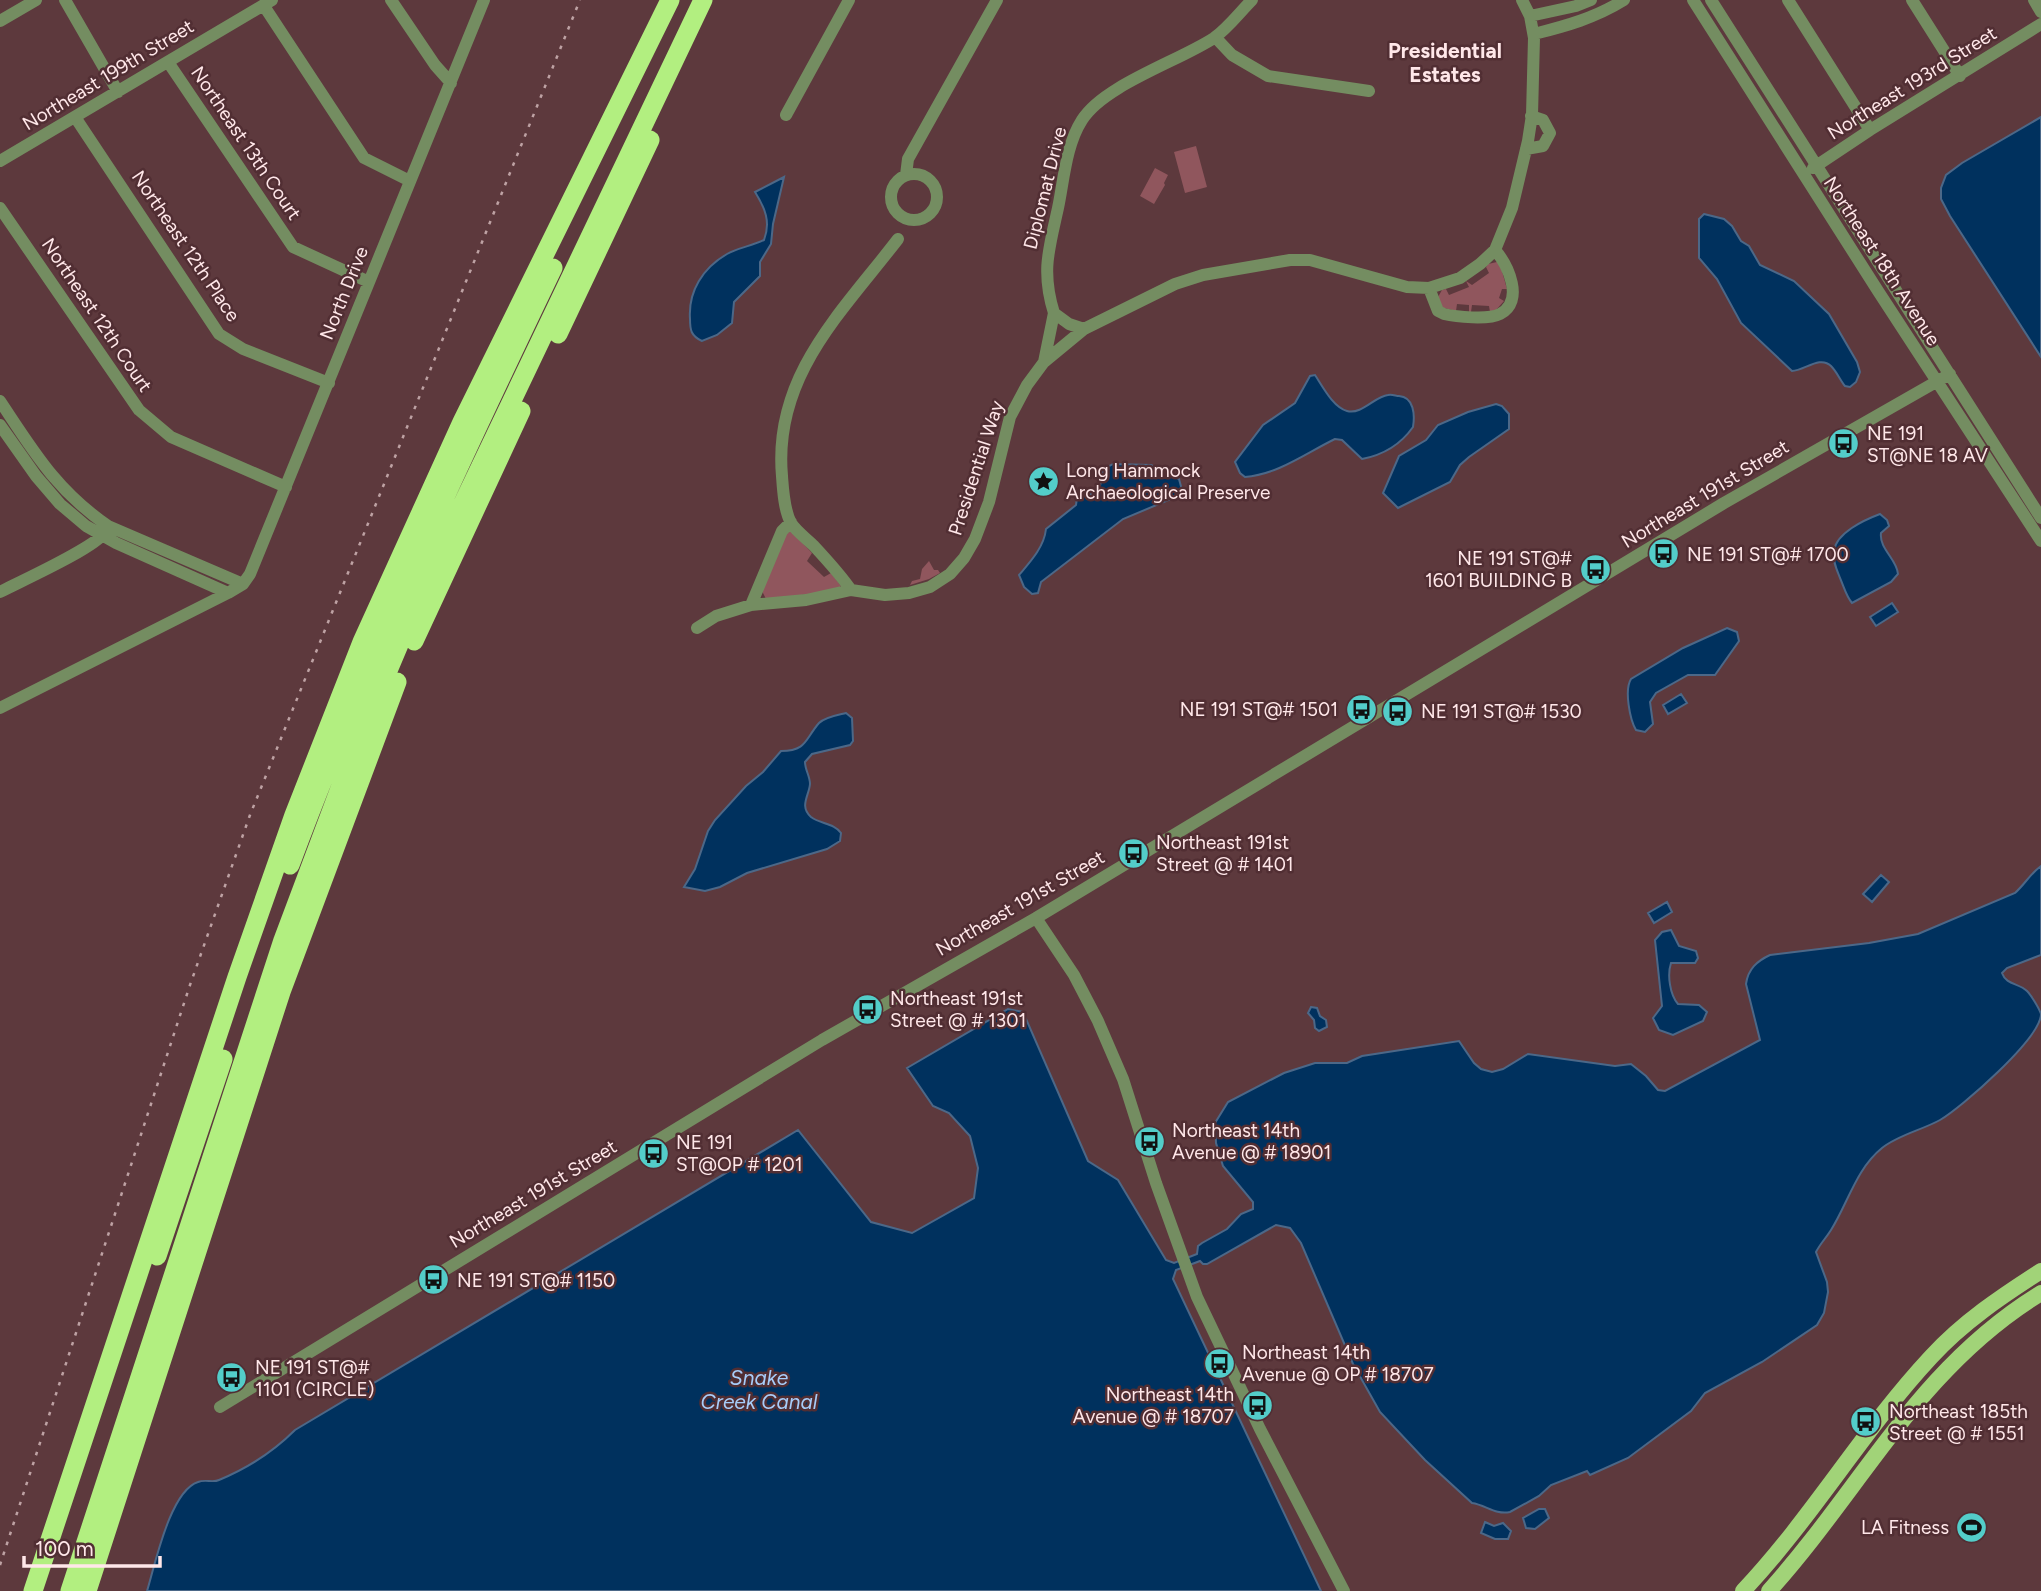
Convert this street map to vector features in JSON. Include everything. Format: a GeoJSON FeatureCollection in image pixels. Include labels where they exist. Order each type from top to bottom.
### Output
{"type":"FeatureCollection","features":[{"type":"Feature","properties":{"kind":"highway"},"geometry":{"type":"LineString","coordinates":[[33,1591],[110,1354],[270,883],[362,642],[463,422],[670,0]]}},
{"type":"Feature","properties":{"kind":"highway"},"geometry":{"type":"LineString","coordinates":[[46,1591],[262,943],[361,684],[460,464],[681,0]]}},
{"type":"Feature","properties":{"kind":"highway"},"geometry":{"type":"LineString","coordinates":[[70,1591],[283,940],[354,751],[425,583],[703,0]]}},
{"type":"Feature","properties":{"kind":"highway"},"geometry":{"type":"LineString","coordinates":[[87,1591],[281,992],[406,658],[717,0]]}},
{"type":"Feature","properties":{"kind":"highway"},"geometry":{"type":"LineString","coordinates":[[134,1323],[270,883]]}},
{"type":"Feature","properties":{"kind":"highway"},"geometry":{"type":"LineString","coordinates":[[76,1591],[91,1547],[111,1518]]}},
{"type":"Feature","properties":{"kind":"main road"},"geometry":{"type":"LineString","coordinates":[[1743,1591],[1777,1552],[1912,1379],[1967,1323],[2041,1271]]}},
{"type":"Feature","properties":{"kind":"main road"},"geometry":{"type":"LineString","coordinates":[[1769,1591],[1926,1390],[1955,1358],[1983,1334],[2041,1293]]}},
{"type":"Feature","properties":{"kind":"main road"},"geometry":{"type":"LineString","coordinates":[[1983,1334],[1982,1323],[1990,1305]]}},
{"type":"Feature","properties":{"kind":"main road"},"geometry":{"type":"LineString","coordinates":[[1955,1358],[1964,1339],[1967,1323]]}},
{"type":"Feature","properties":{"kind":"main road"},"geometry":{"type":"LineString","coordinates":[[1835,1477],[1850,1488]]}},
{"type":"Feature","properties":{"kind":"street"},"geometry":{"type":"LineString","coordinates":[[0,21],[36,0]]}},
{"type":"Feature","properties":{"kind":"street"},"geometry":{"type":"LineString","coordinates":[[65,0],[118,92]]}},
{"type":"Feature","properties":{"kind":"street"},"geometry":{"type":"LineString","coordinates":[[391,0],[435,65],[451,83]]}},
{"type":"Feature","properties":{"kind":"street","name":"North Drive"},"geometry":{"type":"LineString","coordinates":[[243,584],[250,574],[329,383],[484,0]]}},
{"type":"Feature","properties":{"kind":"street"},"geometry":{"type":"LineString","coordinates":[[786,115],[849,0]]}},
{"type":"Feature","properties":{"kind":"street"},"geometry":{"type":"LineString","coordinates":[[906,175],[908,159],[997,0]]}},
{"type":"Feature","properties":{"kind":"street","name":"Diplomat Drive"},"geometry":{"type":"LineString","coordinates":[[1054,313],[1046,275],[1049,248],[1073,139],[1082,119],[1091,109],[1121,88],[1215,37],[1252,0]]}},
{"type":"Feature","properties":{"kind":"street","name":"Presidential Way"},"geometry":{"type":"LineString","coordinates":[[697,628],[716,616],[751,605],[806,600],[851,590],[885,596],[909,593],[930,587],[950,574],[975,539],[989,502],[1010,417],[1027,385],[1044,362],[1084,329],[1175,284],[1203,275],[1290,260],[1310,260],[1407,287],[1429,288],[1460,278],[1480,264],[1495,250],[1512,208],[1526,149],[1531,116],[1534,34],[1530,16],[1522,0]]}},
{"type":"Feature","properties":{"kind":"street"},"geometry":{"type":"LineString","coordinates":[[1534,34],[1590,18],[1624,0]]}},
{"type":"Feature","properties":{"kind":"street","name":"Northeast 18th Avenue"},"geometry":{"type":"LineString","coordinates":[[1693,0],[1936,382],[2041,541]]}},
{"type":"Feature","properties":{"kind":"street","name":"Northeast 18th Avenue"},"geometry":{"type":"LineString","coordinates":[[1711,0],[2041,518]]}},
{"type":"Feature","properties":{"kind":"street"},"geometry":{"type":"LineString","coordinates":[[1788,0],[1870,130]]}},
{"type":"Feature","properties":{"kind":"street"},"geometry":{"type":"LineString","coordinates":[[1912,0],[1960,76]]}},
{"type":"Feature","properties":{"kind":"street"},"geometry":{"type":"LineString","coordinates":[[2034,0],[2041,12]]}},
{"type":"Feature","properties":{"kind":"street"},"geometry":{"type":"LineString","coordinates":[[1530,16],[1587,2],[1590,18]]}},
{"type":"Feature","properties":{"kind":"street"},"geometry":{"type":"LineString","coordinates":[[268,3],[363,158],[410,181]]}},
{"type":"Feature","properties":{"kind":"street","name":"Northeast 199th Street"},"geometry":{"type":"LineString","coordinates":[[0,162],[268,3]]}},
{"type":"Feature","properties":{"kind":"street","name":"Northeast 193rd Street"},"geometry":{"type":"LineString","coordinates":[[1804,174],[2041,24]]}},
{"type":"Feature","properties":{"kind":"street"},"geometry":{"type":"LineString","coordinates":[[1215,37],[1232,55],[1268,76],[1369,91]]}},
{"type":"Feature","properties":{"kind":"street","name":"Northeast 13th Court"},"geometry":{"type":"LineString","coordinates":[[168,62],[293,247],[369,282]]}},
{"type":"Feature","properties":{"kind":"street"},"geometry":{"type":"LineString","coordinates":[[1526,149],[1543,146],[1550,133],[1543,120],[1531,116]]}},
{"type":"Feature","properties":{"kind":"street","name":"Northeast 12th Place"},"geometry":{"type":"LineString","coordinates":[[75,117],[219,334],[243,349],[329,383]]}},
{"type":"Feature","properties":{"kind":"street","name":"Northeast 12th Court"},"geometry":{"type":"LineString","coordinates":[[0,208],[139,410],[171,436],[286,487]]}},
{"type":"Feature","properties":{"kind":"street"},"geometry":{"type":"LineString","coordinates":[[851,590],[835,568],[791,523],[783,494],[780,460],[785,424],[801,369],[817,342],[898,239]]}},
{"type":"Feature","properties":{"kind":"street"},"geometry":{"type":"LineString","coordinates":[[1429,288],[1438,311],[1444,314],[1491,317],[1502,314],[1508,306],[1513,288],[1506,264],[1495,250]]}},
{"type":"Feature","properties":{"kind":"street"},"geometry":{"type":"LineString","coordinates":[[1054,313],[1069,324],[1084,329]]}},
{"type":"Feature","properties":{"kind":"street","name":"Presidential Way"},"geometry":{"type":"LineString","coordinates":[[1044,362],[1054,313]]}},
{"type":"Feature","properties":{"kind":"street","name":"Northeast 191st Street"},"geometry":{"type":"LineString","coordinates":[[220,1406],[822,1040],[1036,918],[1724,503],[1950,374]]}},
{"type":"Feature","properties":{"kind":"street"},"geometry":{"type":"LineString","coordinates":[[0,401],[46,469],[105,531],[228,593]]}},
{"type":"Feature","properties":{"kind":"street"},"geometry":{"type":"LineString","coordinates":[[0,425],[36,476],[60,504],[86,526],[243,584]]}},
{"type":"Feature","properties":{"kind":"street"},"geometry":{"type":"LineString","coordinates":[[751,605],[782,531],[791,523]]}},
{"type":"Feature","properties":{"kind":"street"},"geometry":{"type":"LineString","coordinates":[[0,592],[105,531]]}},
{"type":"Feature","properties":{"kind":"street"},"geometry":{"type":"LineString","coordinates":[[0,708],[243,584]]}},
{"type":"Feature","properties":{"kind":"street"},"geometry":{"type":"LineString","coordinates":[[1036,918],[1073,975],[1098,1021],[1123,1079],[1155,1181],[1197,1297],[1260,1429],[1343,1591]]}},
{"type":"Feature","properties":{"kind":"shaded area"},"geometry":{"type":"Polygon","coordinates":[[[1196,146],[1207,187],[1185,193],[1174,152],[1196,146]]]}},
{"type":"Feature","properties":{"kind":"shaded area"},"geometry":{"type":"Polygon","coordinates":[[[1155,168],[1168,175],[1154,204],[1140,196],[1155,168]]]}},
{"type":"Feature","properties":{"kind":"shaded area"},"geometry":{"type":"Polygon","coordinates":[[[1488,264],[1500,264],[1507,289],[1502,289],[1499,298],[1504,301],[1496,310],[1490,312],[1489,306],[1472,305],[1469,312],[1469,305],[1457,304],[1456,311],[1440,307],[1438,297],[1442,290],[1446,289],[1449,295],[1469,287],[1466,281],[1472,285],[1489,273],[1486,267],[1488,264]]]}},
{"type":"Feature","properties":{"kind":"shaded area"},"geometry":{"type":"Polygon","coordinates":[[[791,531],[812,553],[807,561],[824,577],[831,573],[841,586],[836,591],[766,599],[762,591],[786,534],[791,531]]]}},
{"type":"Feature","properties":{"kind":"shaded area"},"geometry":{"type":"Polygon","coordinates":[[[929,561],[934,570],[940,573],[910,585],[912,581],[920,579],[922,569],[929,561]]]}},
{"type":"Feature","properties":{"kind":"water"},"geometry":{"type":"Polygon","coordinates":[[[2041,117],[2041,357],[1950,216],[1941,199],[1941,188],[1946,175],[1962,163],[2041,117]]]}},
{"type":"Feature","properties":{"kind":"water"},"geometry":{"type":"Polygon","coordinates":[[[784,177],[771,244],[760,262],[760,276],[734,302],[732,323],[717,335],[702,341],[698,339],[693,335],[690,323],[694,290],[704,273],[718,260],[735,250],[764,240],[766,215],[755,192],[784,177]]]}},
{"type":"Feature","properties":{"kind":"water"},"geometry":{"type":"Polygon","coordinates":[[[1704,214],[1724,219],[1741,241],[1749,246],[1760,265],[1794,281],[1829,314],[1857,362],[1860,372],[1856,382],[1850,387],[1845,386],[1831,366],[1822,362],[1792,371],[1741,323],[1717,279],[1699,258],[1699,219],[1704,214]]]}},
{"type":"Feature","properties":{"kind":"water"},"geometry":{"type":"Polygon","coordinates":[[[1315,375],[1333,401],[1347,411],[1358,410],[1383,396],[1404,397],[1411,403],[1413,427],[1397,444],[1370,457],[1362,459],[1342,440],[1335,439],[1281,467],[1245,477],[1235,462],[1263,425],[1295,403],[1310,376],[1315,375]]]}},
{"type":"Feature","properties":{"kind":"water"},"geometry":{"type":"Polygon","coordinates":[[[1496,404],[1509,414],[1509,429],[1460,465],[1450,482],[1398,508],[1383,493],[1399,456],[1426,440],[1438,425],[1496,404]]]}},
{"type":"Feature","properties":{"kind":"water"},"geometry":{"type":"Polygon","coordinates":[[[1113,464],[1151,465],[1179,479],[1183,494],[1123,519],[1041,582],[1038,593],[1032,594],[1024,587],[1019,575],[1040,548],[1046,529],[1076,505],[1077,498],[1081,495],[1095,494],[1099,490],[1104,469],[1113,464]]]}},
{"type":"Feature","properties":{"kind":"water"},"geometry":{"type":"Polygon","coordinates":[[[1880,514],[1889,526],[1881,533],[1881,539],[1898,574],[1891,582],[1852,603],[1835,565],[1836,544],[1852,528],[1880,514]]]}},
{"type":"Feature","properties":{"kind":"water"},"geometry":{"type":"Polygon","coordinates":[[[1892,603],[1898,612],[1876,626],[1870,617],[1892,603]]]}},
{"type":"Feature","properties":{"kind":"water"},"geometry":{"type":"Polygon","coordinates":[[[1727,628],[1737,632],[1739,641],[1715,675],[1688,675],[1656,693],[1650,702],[1653,724],[1645,732],[1636,730],[1629,705],[1628,690],[1631,679],[1683,648],[1727,628]]]}},
{"type":"Feature","properties":{"kind":"water"},"geometry":{"type":"Polygon","coordinates":[[[1681,694],[1687,703],[1668,714],[1663,705],[1681,694]]]}},
{"type":"Feature","properties":{"kind":"water"},"geometry":{"type":"Polygon","coordinates":[[[846,713],[852,718],[853,741],[850,745],[812,754],[805,762],[810,784],[806,801],[807,813],[838,830],[841,833],[840,841],[827,849],[747,873],[720,887],[705,891],[684,887],[695,869],[708,831],[746,786],[763,772],[781,751],[801,746],[822,721],[846,713]]]}},
{"type":"Feature","properties":{"kind":"water","name":"Snake Creek Canal"},"geometry":{"type":"Polygon","coordinates":[[[2041,866],[2041,955],[2007,968],[2002,973],[2006,980],[2024,988],[2035,1002],[2041,1014],[2038,1025],[2015,1055],[1981,1088],[1940,1120],[1888,1143],[1865,1166],[1837,1220],[1816,1252],[1828,1292],[1824,1313],[1817,1325],[1762,1362],[1705,1393],[1691,1411],[1628,1458],[1590,1475],[1587,1471],[1551,1485],[1539,1496],[1510,1512],[1500,1512],[1472,1503],[1425,1460],[1380,1412],[1353,1364],[1301,1243],[1290,1228],[1276,1225],[1207,1264],[1200,1261],[1176,1270],[1173,1279],[1321,1591],[147,1591],[165,1530],[179,1499],[188,1488],[201,1481],[219,1480],[250,1465],[295,1430],[798,1130],[871,1222],[912,1233],[974,1198],[978,1168],[970,1136],[949,1113],[933,1106],[907,1068],[1008,1009],[1023,1012],[1088,1161],[1118,1180],[1166,1260],[1174,1263],[1197,1254],[1198,1246],[1227,1229],[1241,1214],[1253,1209],[1253,1202],[1223,1166],[1216,1143],[1215,1123],[1228,1102],[1284,1073],[1315,1063],[1347,1063],[1362,1056],[1459,1041],[1474,1063],[1481,1069],[1492,1072],[1503,1069],[1528,1054],[1615,1066],[1631,1064],[1658,1090],[1665,1091],[1760,1040],[1746,984],[1751,970],[1765,957],[1918,934],[2015,893],[2041,866]]]}},
{"type":"Feature","properties":{"kind":"water"},"geometry":{"type":"Polygon","coordinates":[[[1881,875],[1889,882],[1872,902],[1863,894],[1881,875]]]}},
{"type":"Feature","properties":{"kind":"water"},"geometry":{"type":"Polygon","coordinates":[[[1667,902],[1672,912],[1654,923],[1648,913],[1667,902]]]}},
{"type":"Feature","properties":{"kind":"water"},"geometry":{"type":"Polygon","coordinates":[[[1671,930],[1679,946],[1696,951],[1698,958],[1695,963],[1671,963],[1669,979],[1673,995],[1678,1004],[1699,1005],[1707,1012],[1703,1021],[1673,1035],[1659,1030],[1653,1018],[1662,1006],[1655,940],[1662,932],[1671,930]]]}},
{"type":"Feature","properties":{"kind":"water"},"geometry":{"type":"Polygon","coordinates":[[[1311,1007],[1317,1008],[1320,1016],[1326,1020],[1327,1027],[1319,1031],[1315,1028],[1314,1020],[1308,1013],[1311,1007]]]}},
{"type":"Feature","properties":{"kind":"water"},"geometry":{"type":"Polygon","coordinates":[[[1539,1509],[1545,1509],[1549,1518],[1535,1529],[1526,1528],[1523,1518],[1539,1509]]]}},
{"type":"Feature","properties":{"kind":"water"},"geometry":{"type":"Polygon","coordinates":[[[1485,1522],[1494,1526],[1503,1523],[1511,1531],[1508,1539],[1495,1539],[1481,1533],[1485,1522]]]}},
{"type":"Feature","properties":{"kind":"railway"},"geometry":{"type":"LineString","coordinates":[[0,1565],[190,985],[250,815],[580,0]]}},
{"type":"Feature","properties":{"kind":"place","name":"NE 191 ST@NE 18 AV"},"geometry":{"type":"Point","coordinates":[1844,444]}},
{"type":"Feature","properties":{"kind":"place","name":"Long Hammock Archaeological Preserve"},"geometry":{"type":"Point","coordinates":[1043,481]}},
{"type":"Feature","properties":{"kind":"place","name":"NE 191 ST@# 1700"},"geometry":{"type":"Point","coordinates":[1664,554]}},
{"type":"Feature","properties":{"kind":"place","name":"NE 191 ST@# 1601 BUILDING B"},"geometry":{"type":"Point","coordinates":[1595,569]}},
{"type":"Feature","properties":{"kind":"place","name":"NE 191 ST@# 1501"},"geometry":{"type":"Point","coordinates":[1361,709]}},
{"type":"Feature","properties":{"kind":"place","name":"NE 191 ST@# 1530"},"geometry":{"type":"Point","coordinates":[1398,711]}},
{"type":"Feature","properties":{"kind":"place","name":"Northeast 191st Street @ # 1401"},"geometry":{"type":"Point","coordinates":[1133,853]}},
{"type":"Feature","properties":{"kind":"place","name":"Northeast 191st Street @ # 1301"},"geometry":{"type":"Point","coordinates":[867,1009]}},
{"type":"Feature","properties":{"kind":"place","name":"Northeast 14th Avenue @ # 18901"},"geometry":{"type":"Point","coordinates":[1149,1141]}},
{"type":"Feature","properties":{"kind":"place","name":"NE 191 ST@OP # 1201"},"geometry":{"type":"Point","coordinates":[653,1153]}},
{"type":"Feature","properties":{"kind":"place","name":"NE 191 ST@# 1150"},"geometry":{"type":"Point","coordinates":[434,1280]}},
{"type":"Feature","properties":{"kind":"place","name":"Northeast 14th Avenue @ OP # 18707"},"geometry":{"type":"Point","coordinates":[1219,1363]}},
{"type":"Feature","properties":{"kind":"place","name":"NE 191 ST@# 1101 (CIRCLE)"},"geometry":{"type":"Point","coordinates":[232,1378]}},
{"type":"Feature","properties":{"kind":"place","name":"Northeast 14th Avenue @ # 18707"},"geometry":{"type":"Point","coordinates":[1257,1405]}},
{"type":"Feature","properties":{"kind":"place","name":"Northeast 185th Street @ # 1551"},"geometry":{"type":"Point","coordinates":[1866,1422]}},
{"type":"Feature","properties":{"kind":"place","name":"LA Fitness"},"geometry":{"type":"Point","coordinates":[1972,1527]}},
{"type":"Feature","properties":{"kind":"district","name":"Presidential Estates"},"geometry":{"type":"Point","coordinates":[1445,62]}}]}
